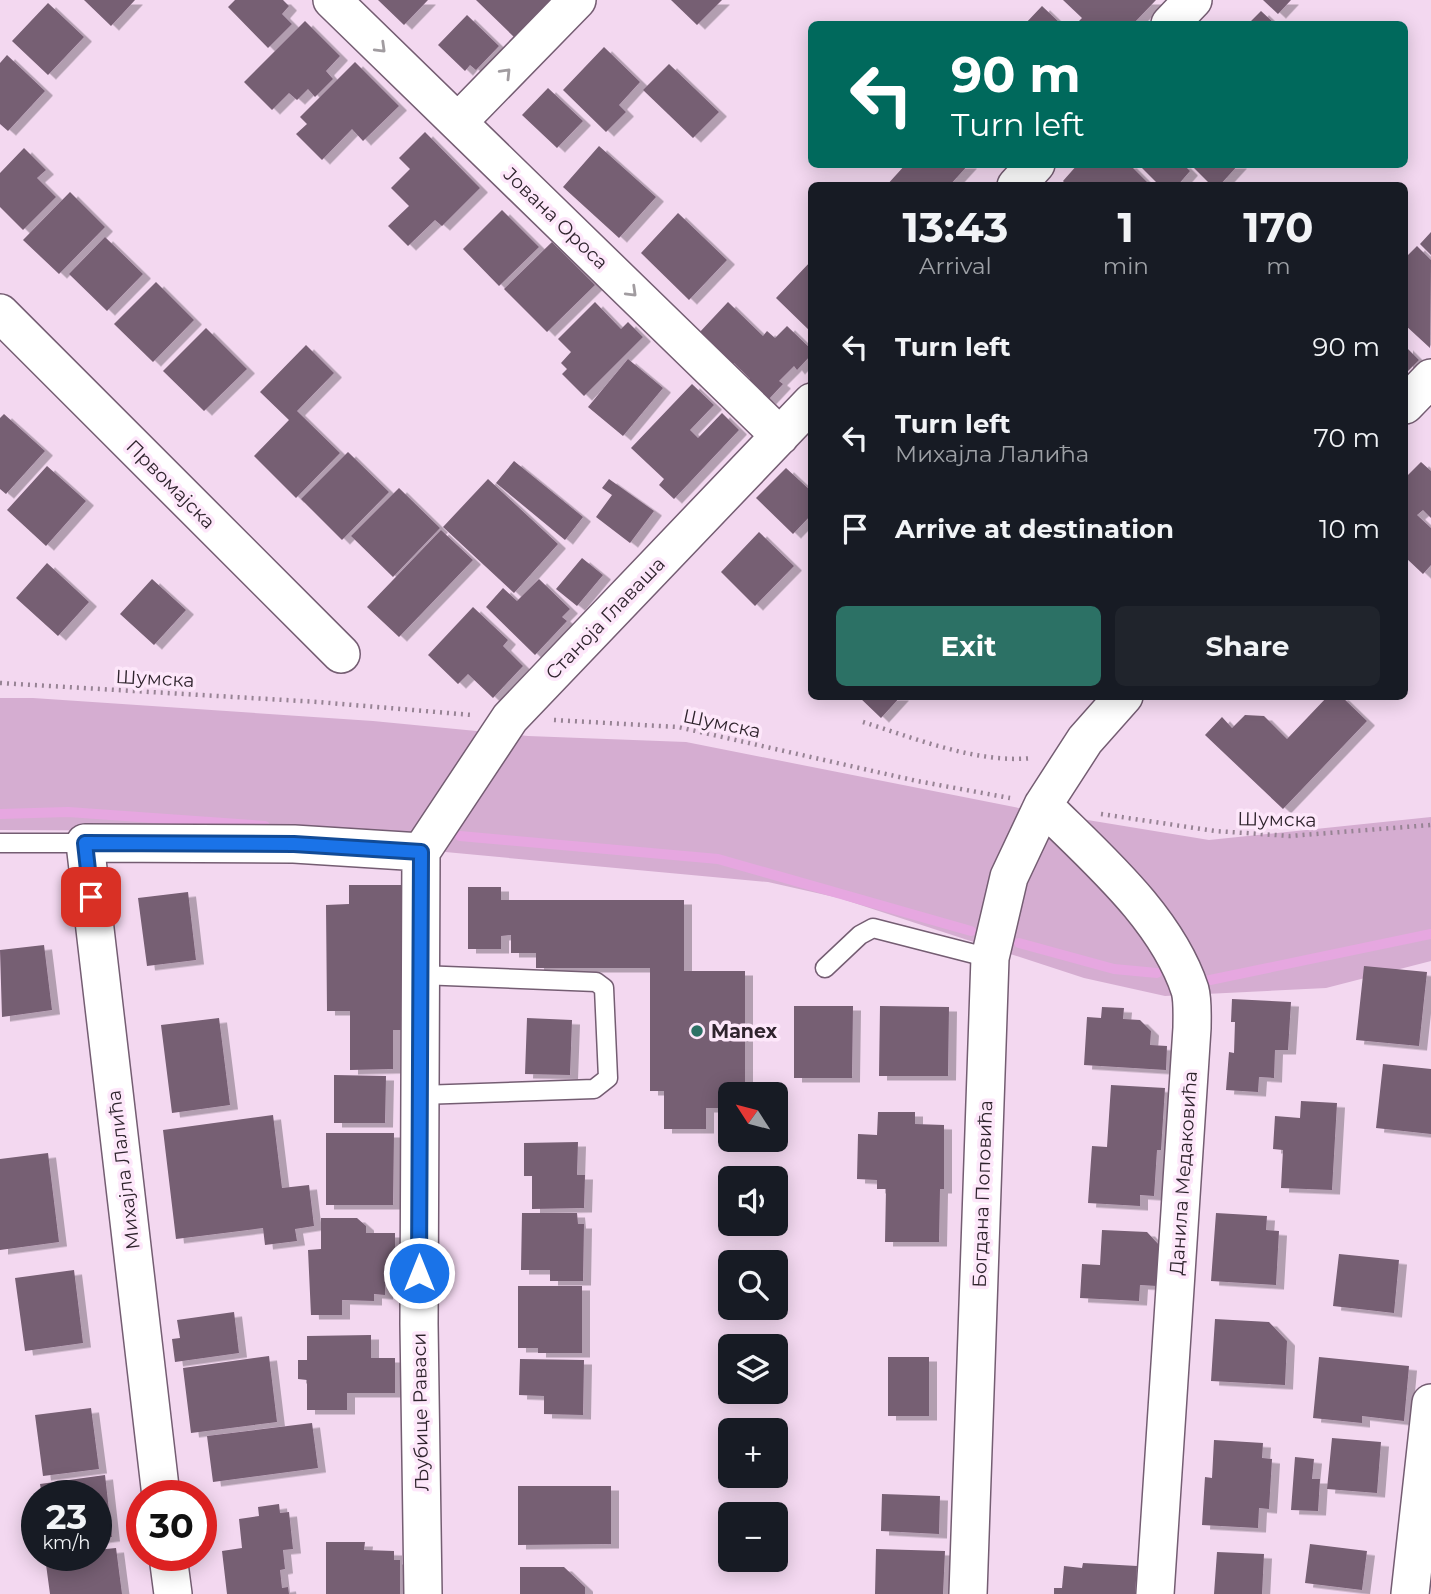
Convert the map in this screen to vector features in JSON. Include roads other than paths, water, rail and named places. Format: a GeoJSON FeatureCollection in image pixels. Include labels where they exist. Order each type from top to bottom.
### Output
{"type":"FeatureCollection","features":[{"type":"Feature","properties":{"kind":"street","name":"Јована Ороса"},"geometry":{"type":"LineString","coordinates":[[332,0],[780,436]]}},
{"type":"Feature","properties":{"kind":"street"},"geometry":{"type":"LineString","coordinates":[[458,122],[577,0]]}},
{"type":"Feature","properties":{"kind":"street"},"geometry":{"type":"LineString","coordinates":[[1173,21],[1193,0]]}},
{"type":"Feature","properties":{"kind":"street","name":"Првомајска"},"geometry":{"type":"LineString","coordinates":[[0,313],[341,654]]}},
{"type":"Feature","properties":{"kind":"street"},"geometry":{"type":"LineString","coordinates":[[1408,402],[1431,378]]}},
{"type":"Feature","properties":{"kind":"street","name":"Станоја Главаша"},"geometry":{"type":"LineString","coordinates":[[421,852],[510,718],[808,406]]}},
{"type":"Feature","properties":{"kind":"street","name":"Богдана Поповића"},"geometry":{"type":"LineString","coordinates":[[968,1594],[990,958],[1009,877],[1043,805],[1084,740],[1120,700]]}},
{"type":"Feature","properties":{"kind":"street","name":"Данила Медаковића"},"geometry":{"type":"LineString","coordinates":[[1043,805],[1123,886],[1159,931],[1175,953],[1191,993],[1192,1028],[1155,1594]]}},
{"type":"Feature","properties":{"kind":"street"},"geometry":{"type":"LineString","coordinates":[[85,843],[294,844],[421,852]]}},
{"type":"Feature","properties":{"kind":"street","name":"Михајла Лалића"},"geometry":{"type":"LineString","coordinates":[[85,843],[159,1480]]}},
{"type":"Feature","properties":{"kind":"street","name":"Љубице Раваси"},"geometry":{"type":"LineString","coordinates":[[421,852],[419,1324],[423,1594]]}},
{"type":"Feature","properties":{"kind":"street"},"geometry":{"type":"LineString","coordinates":[[1409,1594],[1431,1403]]}},
{"type":"Feature","properties":{"kind":"street"},"geometry":{"type":"LineString","coordinates":[[170,1571],[173,1594]]}},
{"type":"Feature","properties":{"kind":"lane"},"geometry":{"type":"LineString","coordinates":[[0,843],[85,843]]}},
{"type":"Feature","properties":{"kind":"lane"},"geometry":{"type":"LineString","coordinates":[[825,968],[860,935],[873,928],[990,958]]}},
{"type":"Feature","properties":{"kind":"lane"},"geometry":{"type":"LineString","coordinates":[[420,975],[596,982],[604,988],[608,1078],[594,1089],[420,1095]]}},
{"type":"Feature","properties":{"kind":"waterway"},"geometry":{"type":"LineString","coordinates":[[0,814],[68,812],[265,826]]}},
{"type":"Feature","properties":{"kind":"waterway"},"geometry":{"type":"LineString","coordinates":[[460,836],[718,859],[971,931]]}},
{"type":"Feature","properties":{"kind":"waterway"},"geometry":{"type":"LineString","coordinates":[[1210,980],[1431,934]]}},
{"type":"Feature","properties":{"kind":"waterway"},"geometry":{"type":"LineString","coordinates":[[1019,943],[1114,969],[1157,973]]}},
{"type":"Feature","properties":{"kind":"place","name":"Manex"},"geometry":{"type":"Point","coordinates":[697,1031]}}]}
